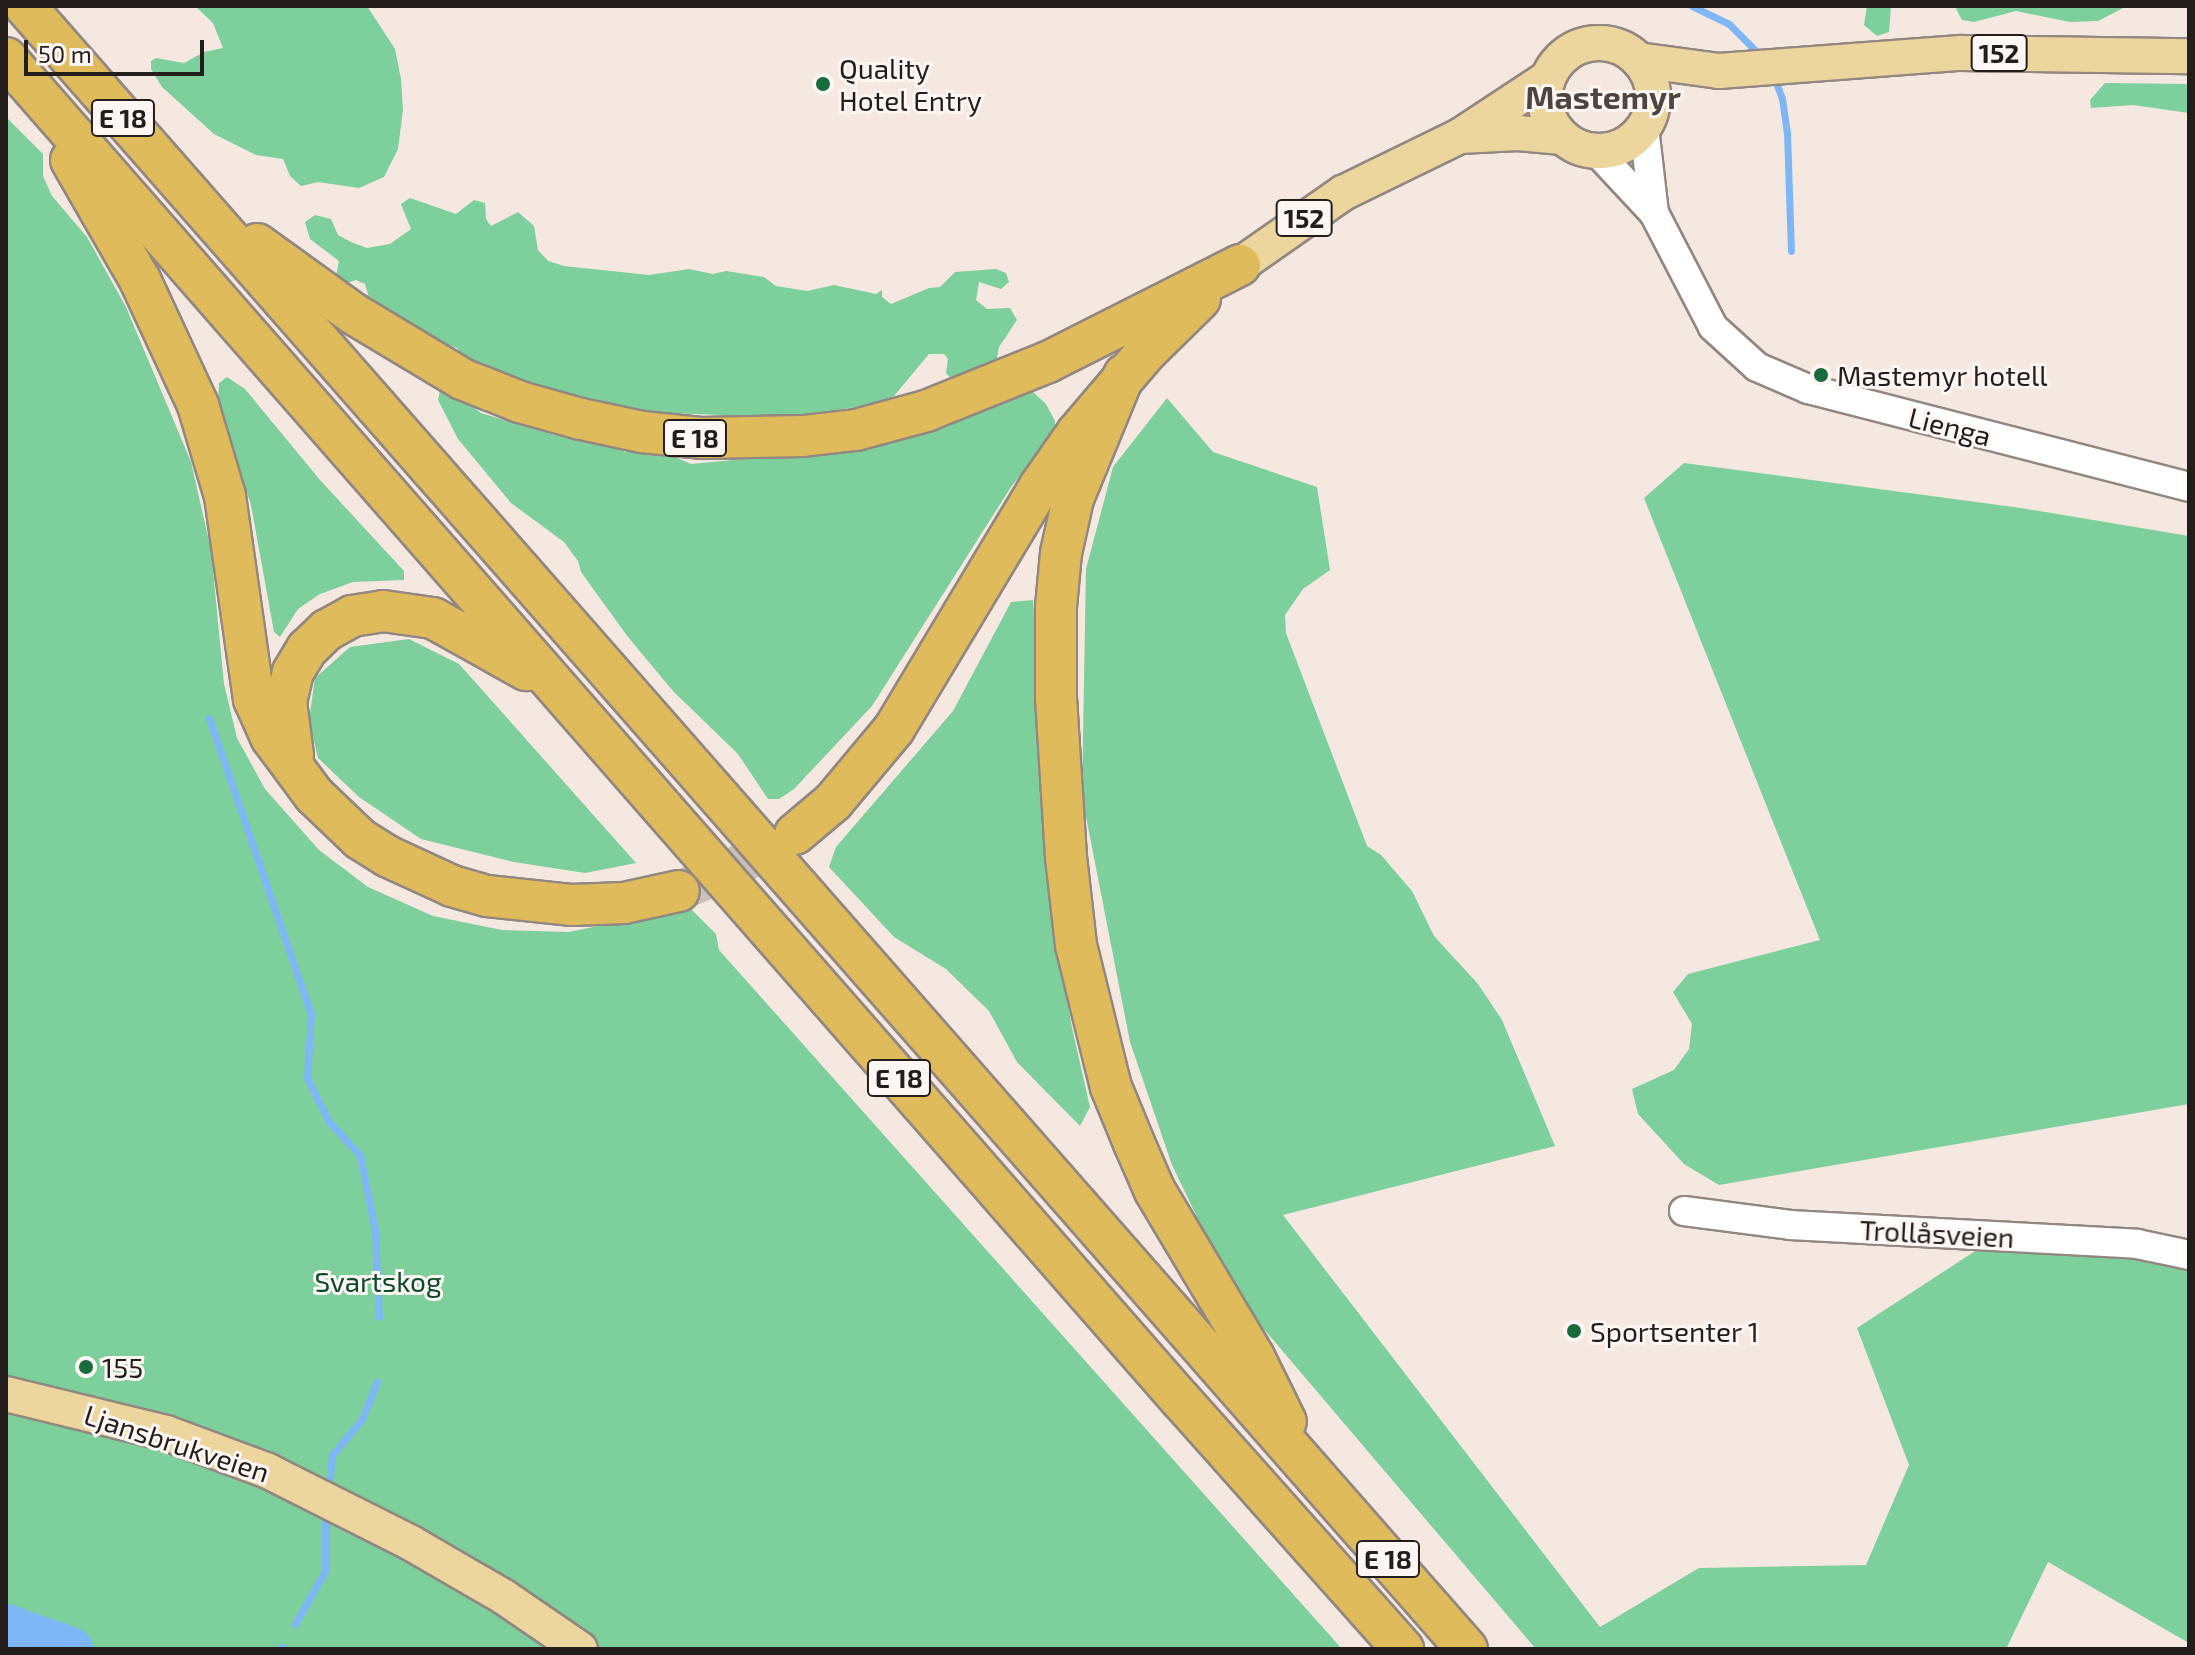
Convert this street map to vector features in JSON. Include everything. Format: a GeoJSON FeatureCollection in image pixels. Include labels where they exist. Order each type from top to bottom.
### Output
{"type":"FeatureCollection","features":[{"type":"Feature","properties":{"kind":"highway","name":"E 18"},"geometry":{"type":"LineString","coordinates":[[25,6],[1467,1649]]}},
{"type":"Feature","properties":{"kind":"highway","name":"E 18"},"geometry":{"type":"LineString","coordinates":[[12,64],[557,689],[1403,1649]]}},
{"type":"Feature","properties":{"kind":"highway","name":"E 18"},"geometry":{"type":"LineString","coordinates":[[12,64],[140,280],[198,405],[225,496],[244,651],[254,699],[271,737],[295,770],[336,818],[360,839],[416,871],[452,886],[522,903],[571,905],[624,903],[679,891]]}},
{"type":"Feature","properties":{"kind":"highway","name":"E 18"},"geometry":{"type":"LineString","coordinates":[[183,187],[354,314],[462,379],[520,402],[581,419],[642,432],[701,438],[817,435],[856,430],[926,411],[1048,362],[1240,265]]}},
{"type":"Feature","properties":{"kind":"highway","name":"E 18"},"geometry":{"type":"LineString","coordinates":[[795,834],[833,802],[894,729],[1040,486],[1124,375],[1185,312],[1240,265]]}},
{"type":"Feature","properties":{"kind":"highway","name":"E 18"},"geometry":{"type":"LineString","coordinates":[[1124,375],[1073,499],[1061,553],[1056,607],[1056,698],[1066,857],[1076,945],[1111,1087],[1155,1191],[1254,1357],[1308,1469]]}},
{"type":"Feature","properties":{"kind":"highway","name":"E 18"},"geometry":{"type":"LineString","coordinates":[[295,770],[286,702],[293,672],[307,649],[327,630],[352,616],[383,611],[433,618],[557,689]]}},
{"type":"Feature","properties":{"kind":"main road","name":"152"},"geometry":{"type":"LineString","coordinates":[[1240,265],[1343,193],[1460,136],[1548,78],[1560,59],[1583,45],[1610,44],[1638,60],[1719,71],[1960,53],[2189,56]]}},
{"type":"Feature","properties":{"kind":"main road"},"geometry":{"type":"LineString","coordinates":[[1638,60],[1647,72],[1648,114]]}},
{"type":"Feature","properties":{"kind":"main road","name":"152"},"geometry":{"type":"LineString","coordinates":[[1460,136],[1518,133],[1562,137],[1578,147],[1596,151],[1628,142],[1648,114],[1719,71]]}},
{"type":"Feature","properties":{"kind":"main road"},"geometry":{"type":"LineString","coordinates":[[1548,78],[1545,90],[1548,116],[1562,137]]}},
{"type":"Feature","properties":{"kind":"main road","name":"Ljansbrukveien"},"geometry":{"type":"LineString","coordinates":[[6,1394],[104,1415],[194,1442],[342,1507],[479,1582],[580,1649]]}},
{"type":"Feature","properties":{"kind":"street","name":"Lienga"},"geometry":{"type":"LineString","coordinates":[[1648,114],[1654,213]]}},
{"type":"Feature","properties":{"kind":"street","name":"Lienga"},"geometry":{"type":"LineString","coordinates":[[1596,151],[1654,213],[1706,317],[1732,348],[1770,374],[1819,392],[2189,487]]}},
{"type":"Feature","properties":{"kind":"street","name":"Trollåsveien"},"geometry":{"type":"LineString","coordinates":[[1684,1211],[1790,1225],[2137,1244],[2189,1255]]}},
{"type":"Feature","properties":{"kind":"green space"},"geometry":{"type":"Polygon","coordinates":[[[195,6],[367,6],[395,49],[401,79],[403,110],[398,149],[384,177],[359,188],[318,182],[301,186],[290,176],[283,159],[256,155],[214,134],[162,87],[151,69],[151,61],[156,58],[184,63],[204,52],[223,48],[213,23],[195,6]]]}},
{"type":"Feature","properties":{"kind":"green space"},"geometry":{"type":"Polygon","coordinates":[[[1867,6],[1891,6],[1889,32],[1877,36],[1864,25],[1867,6]]]}},
{"type":"Feature","properties":{"kind":"green space"},"geometry":{"type":"Polygon","coordinates":[[[1959,6],[2127,6],[2098,21],[2070,22],[2016,11],[1974,22],[1962,20],[1956,9],[1959,6]]]}},
{"type":"Feature","properties":{"kind":"green space"},"geometry":{"type":"Polygon","coordinates":[[[2105,83],[2189,84],[2189,113],[2133,105],[2091,108],[2090,100],[2105,83]]]}},
{"type":"Feature","properties":{"kind":"green space","name":"Svartskog"},"geometry":{"type":"Polygon","coordinates":[[[6,117],[43,154],[43,176],[52,196],[87,237],[126,307],[191,462],[211,550],[224,684],[237,738],[265,789],[319,850],[368,887],[433,916],[502,930],[569,932],[689,907],[716,934],[719,950],[1342,1649],[6,1649],[6,117]]]}},
{"type":"Feature","properties":{"kind":"green space"},"geometry":{"type":"Polygon","coordinates":[[[410,198],[456,214],[474,200],[485,203],[486,219],[491,226],[518,212],[534,226],[538,250],[548,261],[564,266],[649,275],[689,269],[713,274],[726,271],[764,277],[776,286],[807,291],[834,285],[876,294],[882,290],[882,297],[891,304],[929,288],[940,287],[955,272],[996,269],[1006,273],[1009,282],[1001,289],[979,282],[976,300],[987,309],[1010,308],[1017,320],[999,347],[995,369],[954,382],[946,373],[948,359],[944,354],[929,354],[894,396],[875,404],[806,415],[748,416],[668,413],[589,403],[466,362],[457,348],[425,336],[371,304],[365,284],[356,280],[340,285],[336,276],[339,261],[310,239],[305,222],[315,215],[331,219],[338,235],[367,248],[390,244],[411,229],[401,204],[410,198]]]}},
{"type":"Feature","properties":{"kind":"green space"},"geometry":{"type":"Polygon","coordinates":[[[227,377],[245,389],[320,480],[404,571],[404,580],[353,582],[320,594],[298,609],[280,637],[274,632],[251,505],[218,404],[219,383],[227,377]]]}},
{"type":"Feature","properties":{"kind":"green space"},"geometry":{"type":"Polygon","coordinates":[[[448,389],[481,413],[565,438],[606,442],[625,452],[659,450],[691,464],[828,451],[914,434],[1032,391],[1046,404],[1055,421],[1055,431],[1011,487],[872,706],[794,789],[779,799],[768,799],[738,754],[673,691],[628,637],[581,572],[578,561],[564,542],[511,503],[458,439],[438,400],[440,391],[448,389]]]}},
{"type":"Feature","properties":{"kind":"green space"},"geometry":{"type":"Polygon","coordinates":[[[1167,398],[1213,452],[1317,487],[1330,570],[1303,589],[1285,615],[1286,633],[1367,846],[1381,855],[1412,891],[1434,936],[1478,984],[1502,1020],[1555,1146],[1283,1215],[1600,1627],[1699,1568],[1866,1565],[1909,1465],[1857,1328],[1983,1246],[2189,1251],[2189,1643],[2048,1562],[2006,1649],[1536,1649],[1234,1294],[1172,1165],[1130,1042],[1082,796],[1086,569],[1113,467],[1167,398]]]}},
{"type":"Feature","properties":{"kind":"green space"},"geometry":{"type":"Polygon","coordinates":[[[1684,463],[2021,508],[2189,536],[2189,1104],[1719,1185],[1684,1164],[1638,1114],[1632,1089],[1674,1070],[1689,1049],[1692,1024],[1673,992],[1688,974],[1820,940],[1644,498],[1684,463]]]}},
{"type":"Feature","properties":{"kind":"green space"},"geometry":{"type":"Polygon","coordinates":[[[1033,600],[1042,710],[1047,875],[1072,1028],[1090,1107],[1080,1126],[1017,1062],[989,1011],[946,969],[894,937],[829,867],[836,847],[953,711],[1011,602],[1033,600]]]}},
{"type":"Feature","properties":{"kind":"green space"},"geometry":{"type":"Polygon","coordinates":[[[409,639],[459,664],[636,863],[585,873],[514,862],[421,839],[359,797],[318,758],[309,720],[315,678],[350,647],[409,639]]]}},
{"type":"Feature","properties":{"kind":"waterway"},"geometry":{"type":"LineString","coordinates":[[1692,6],[1729,24],[1763,58]]}},
{"type":"Feature","properties":{"kind":"waterway"},"geometry":{"type":"LineString","coordinates":[[1773,75],[1782,98],[1787,132],[1791,251]]}},
{"type":"Feature","properties":{"kind":"waterway"},"geometry":{"type":"LineString","coordinates":[[209,718],[311,1015],[307,1078],[329,1122],[360,1155],[375,1230],[379,1317]]}},
{"type":"Feature","properties":{"kind":"waterway"},"geometry":{"type":"LineString","coordinates":[[330,1477],[332,1455],[362,1419],[377,1382]]}},
{"type":"Feature","properties":{"kind":"waterway"},"geometry":{"type":"LineString","coordinates":[[295,1624],[325,1571],[325,1522]]}},
{"type":"Feature","properties":{"kind":"waterway"},"geometry":{"type":"LineString","coordinates":[[6,1626],[71,1649]]}},
{"type":"Feature","properties":{"kind":"tunnel"},"geometry":{"type":"LineString","coordinates":[[679,891],[735,867],[793,835]]}},
{"type":"Feature","properties":{"kind":"place","name":"Quality Hotel Entry"},"geometry":{"type":"Point","coordinates":[823,84]}},
{"type":"Feature","properties":{"kind":"place","name":"Mastemyr hotell"},"geometry":{"type":"Point","coordinates":[1821,375]}},
{"type":"Feature","properties":{"kind":"place","name":"Sportsenter 1"},"geometry":{"type":"Point","coordinates":[1574,1331]}},
{"type":"Feature","properties":{"kind":"place","name":"155"},"geometry":{"type":"Point","coordinates":[86,1367]}},
{"type":"Feature","properties":{"kind":"district","name":"Mastemyr"},"geometry":{"type":"Point","coordinates":[1603,96]}}]}
